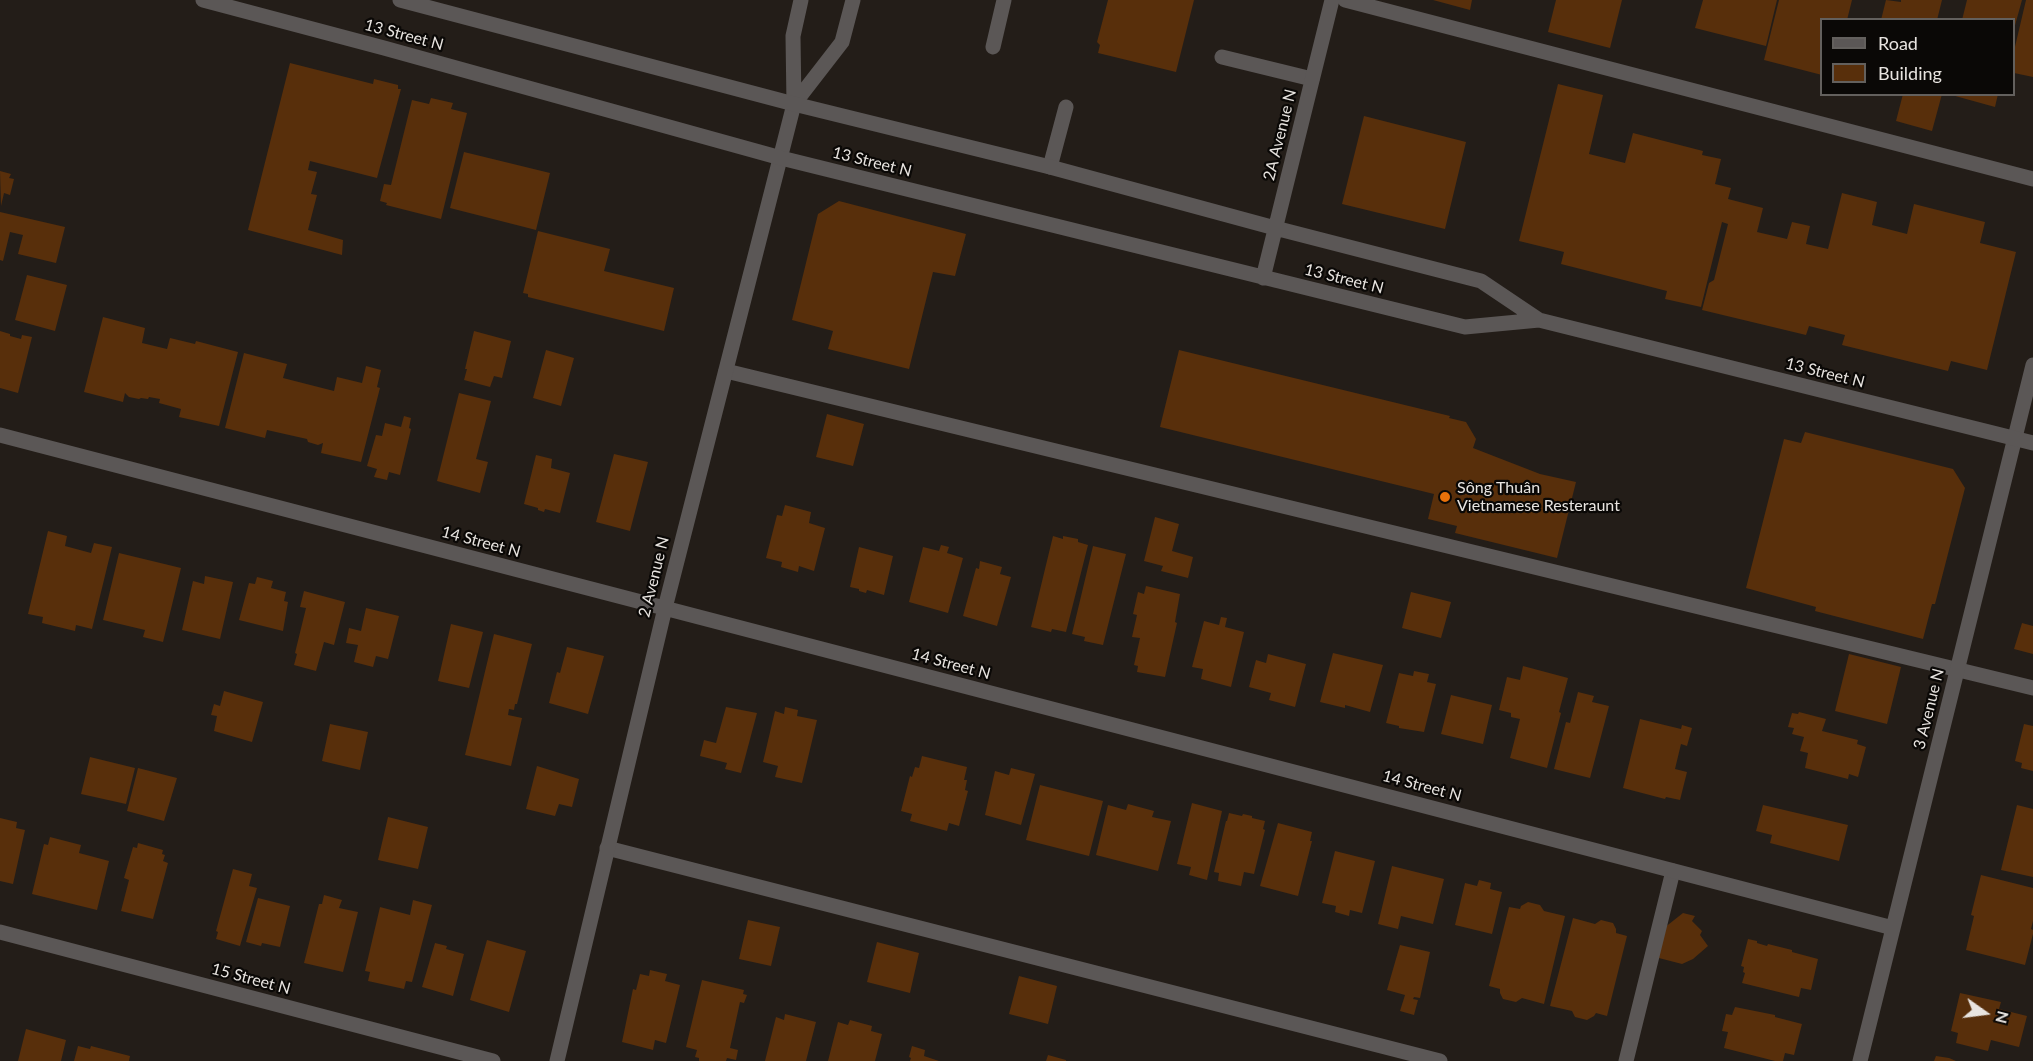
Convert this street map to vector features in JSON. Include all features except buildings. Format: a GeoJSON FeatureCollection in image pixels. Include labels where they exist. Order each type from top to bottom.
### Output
{"type":"FeatureCollection","features":[{"type":"Feature","properties":{"kind":"street","name":"13 Street N"},"geometry":{"type":"LineString","coordinates":[[203,0],[781,158],[1465,327],[1539,320],[2033,443]]}},
{"type":"Feature","properties":{"kind":"street","name":"13 Street N"},"geometry":{"type":"LineString","coordinates":[[400,0],[794,104],[1050,167],[1481,281],[1539,320]]}},
{"type":"Feature","properties":{"kind":"street"},"geometry":{"type":"LineString","coordinates":[[794,104],[793,36],[801,0]]}},
{"type":"Feature","properties":{"kind":"street"},"geometry":{"type":"LineString","coordinates":[[794,104],[842,42],[852,0]]}},
{"type":"Feature","properties":{"kind":"street"},"geometry":{"type":"LineString","coordinates":[[993,47],[1004,0]]}},
{"type":"Feature","properties":{"kind":"street","name":"2A Avenue N"},"geometry":{"type":"LineString","coordinates":[[1263,278],[1332,0]]}},
{"type":"Feature","properties":{"kind":"street"},"geometry":{"type":"LineString","coordinates":[[1345,0],[2033,179]]}},
{"type":"Feature","properties":{"kind":"street"},"geometry":{"type":"LineString","coordinates":[[1222,57],[1312,79]]}},
{"type":"Feature","properties":{"kind":"street","name":"2 Avenue N"},"geometry":{"type":"LineString","coordinates":[[557,1061],[665,608],[794,104]]}},
{"type":"Feature","properties":{"kind":"street"},"geometry":{"type":"LineString","coordinates":[[1050,167],[1066,107]]}},
{"type":"Feature","properties":{"kind":"street","name":"3 Avenue N"},"geometry":{"type":"LineString","coordinates":[[1860,1061],[2033,365]]}},
{"type":"Feature","properties":{"kind":"street"},"geometry":{"type":"LineString","coordinates":[[726,371],[2033,688]]}},
{"type":"Feature","properties":{"kind":"street","name":"14 Street N"},"geometry":{"type":"LineString","coordinates":[[0,435],[1893,928]]}},
{"type":"Feature","properties":{"kind":"street"},"geometry":{"type":"LineString","coordinates":[[607,848],[1440,1061]]}},
{"type":"Feature","properties":{"kind":"street"},"geometry":{"type":"LineString","coordinates":[[1626,1061],[1673,871]]}},
{"type":"Feature","properties":{"kind":"street","name":"15 Street N"},"geometry":{"type":"LineString","coordinates":[[0,932],[493,1061]]}},
{"type":"Feature","properties":{"kind":"place","name":"Sông Thuân Vietnamese Resteraunt"},"geometry":{"type":"Point","coordinates":[1445,497]}}]}
